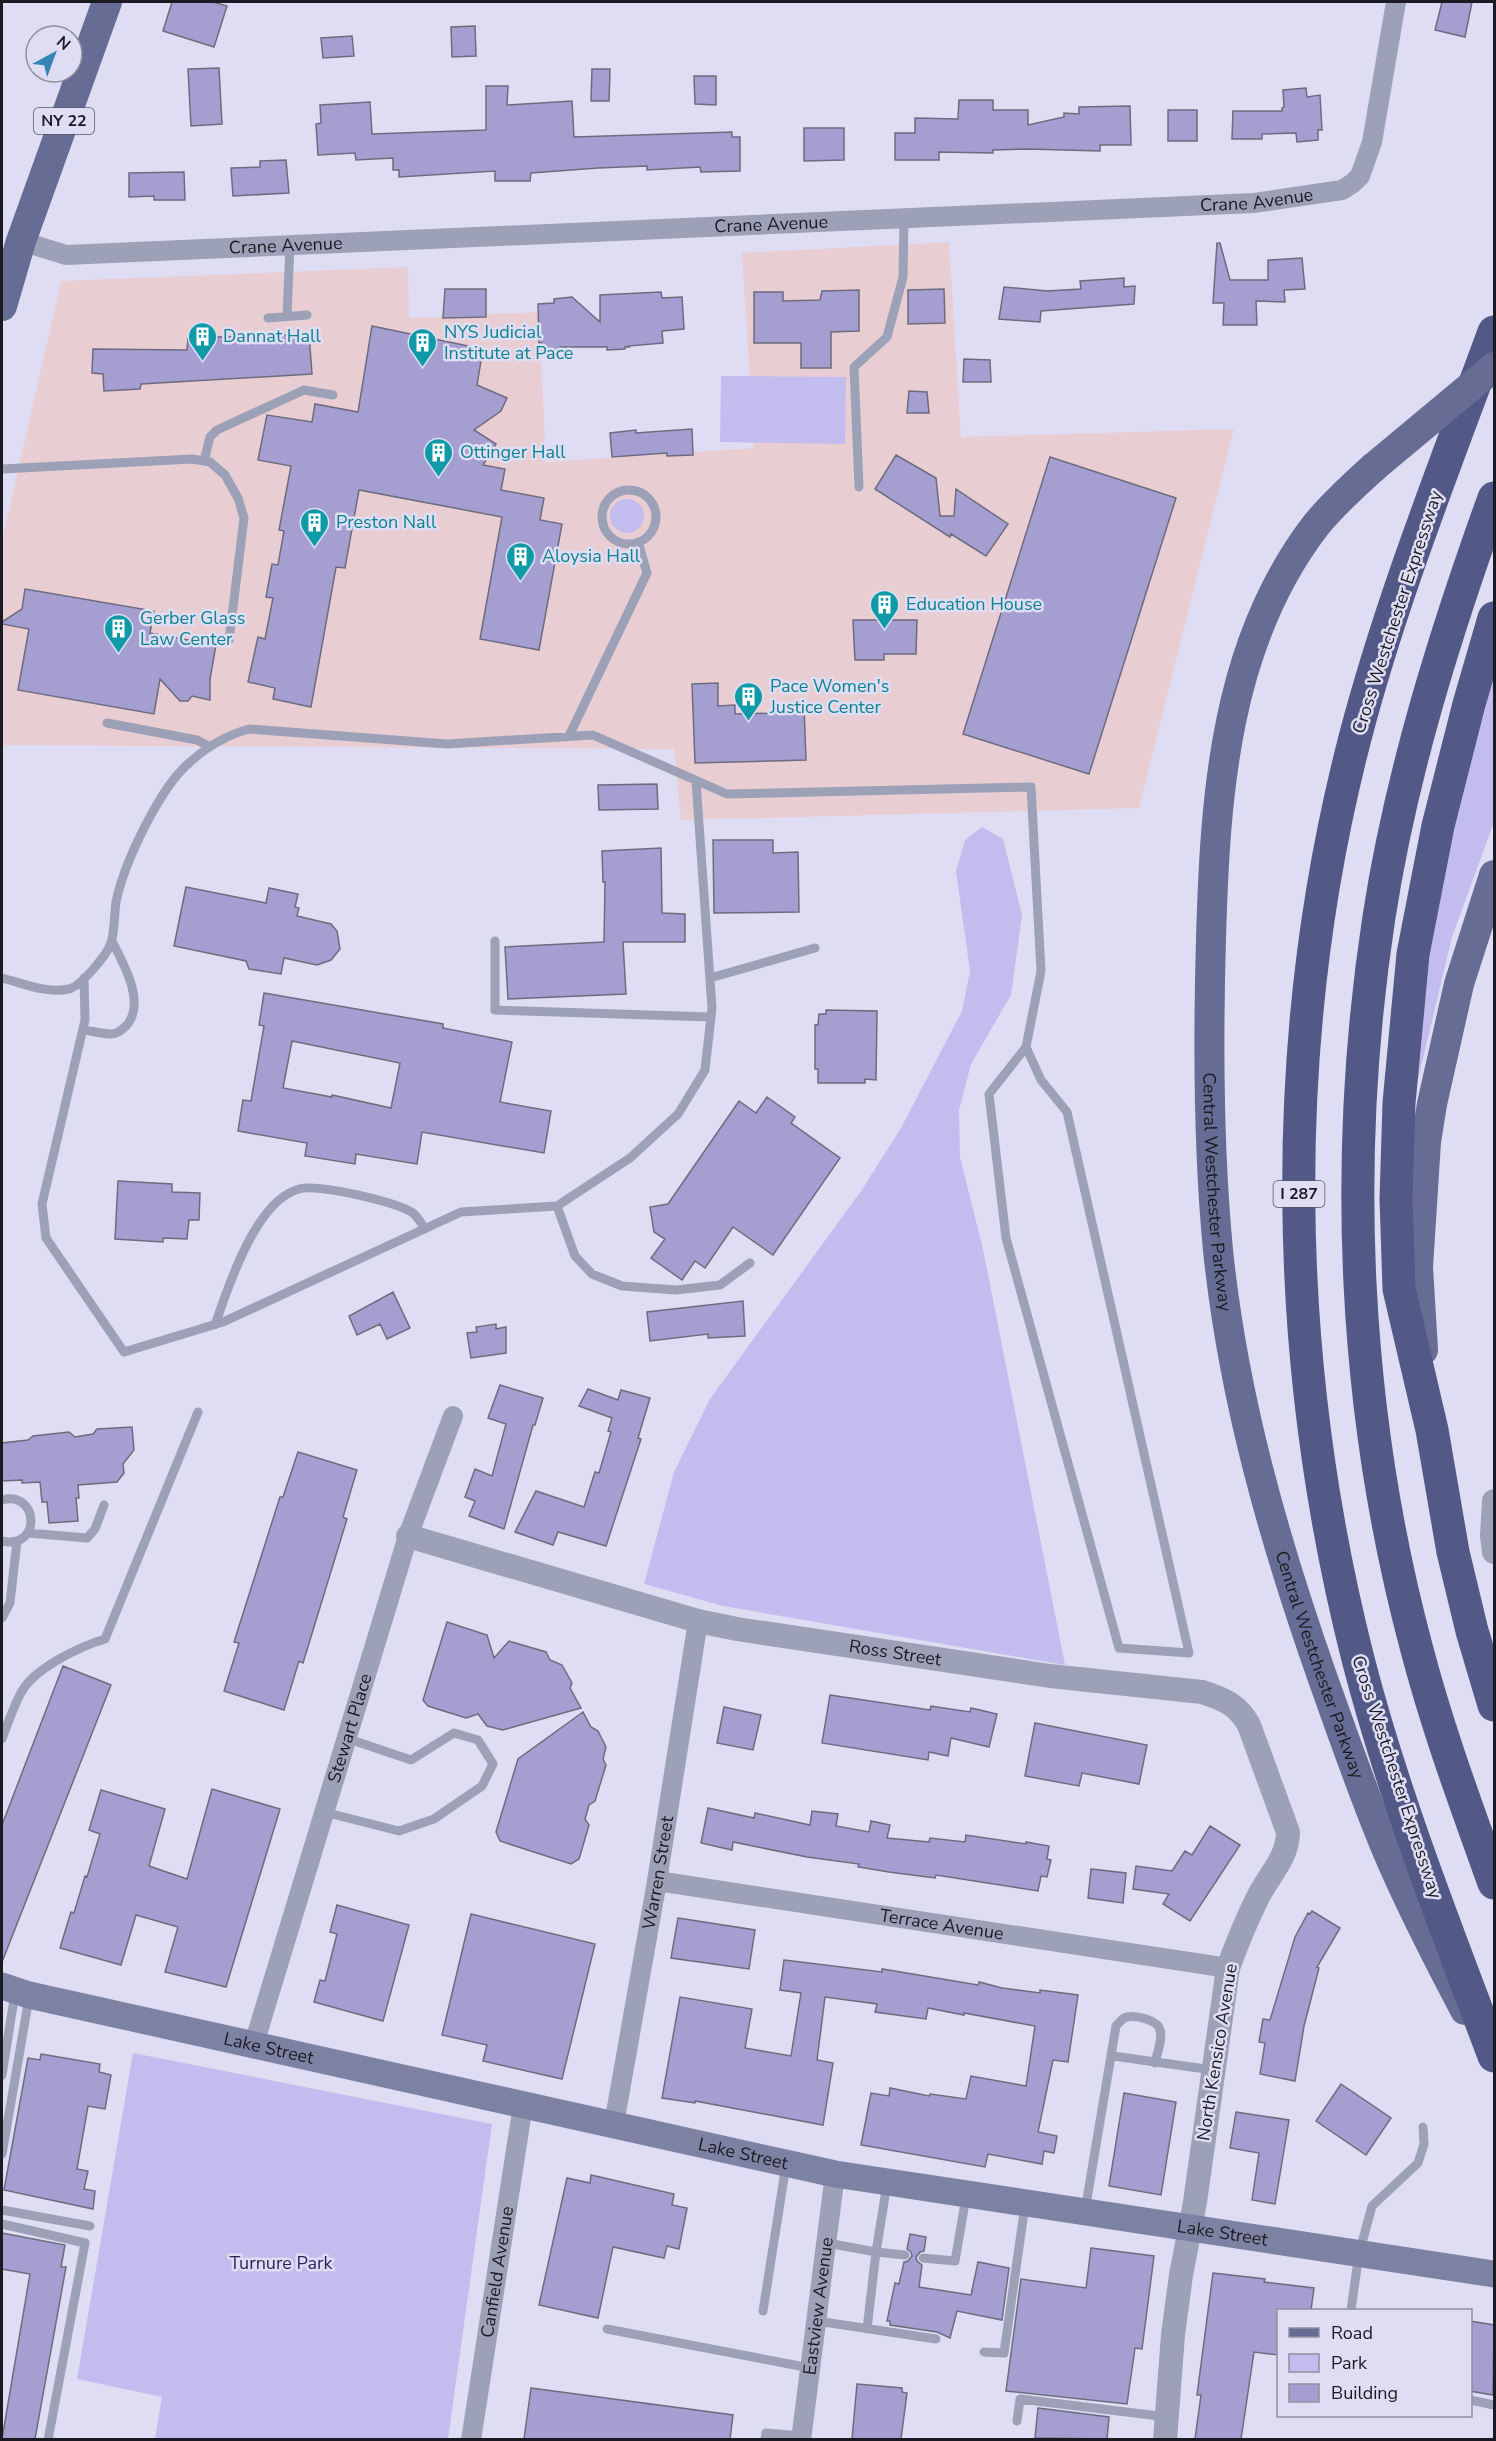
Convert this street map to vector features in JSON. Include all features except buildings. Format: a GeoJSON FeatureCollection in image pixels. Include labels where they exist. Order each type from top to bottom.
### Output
{"type":"FeatureCollection","features":[{"type":"Feature","properties":{"kind":"highway","name":"Cross Westchester Expressway"},"geometry":{"type":"LineString","coordinates":[[1494,332],[1405,576],[1378,658],[1352,750],[1335,823],[1309,990],[1302,1074],[1299,1158],[1299,1243],[1310,1401],[1323,1495],[1339,1579],[1358,1660],[1382,1742],[1435,1900],[1494,2056]]}},
{"type":"Feature","properties":{"kind":"highway"},"geometry":{"type":"LineString","coordinates":[[1494,498],[1435,675],[1395,835],[1379,915],[1368,996],[1361,1078],[1358,1159],[1363,1323],[1370,1405],[1397,1566],[1418,1655],[1443,1737],[1494,1883]]}},
{"type":"Feature","properties":{"kind":"highway"},"geometry":{"type":"LineString","coordinates":[[1494,618],[1437,826],[1413,954],[1399,1103],[1396,1199],[1399,1289],[1432,1430],[1453,1552],[1472,1631],[1494,1705]]}},
{"type":"Feature","properties":{"kind":"main road","name":"NY 22"},"geometry":{"type":"LineString","coordinates":[[2,306],[16,240],[107,2]]}},
{"type":"Feature","properties":{"kind":"main road","name":"Central Westchester Parkway"},"geometry":{"type":"LineString","coordinates":[[1494,367],[1348,490],[1318,523],[1293,558],[1271,595],[1241,675],[1224,757],[1212,881],[1208,1048],[1212,1170],[1219,1253],[1230,1336],[1250,1439],[1276,1539],[1323,1679],[1386,1849],[1441,1966],[1494,2067]]}},
{"type":"Feature","properties":{"kind":"main road"},"geometry":{"type":"LineString","coordinates":[[1432,1430],[1423,1349],[1418,1267],[1426,1142],[1432,1104],[1459,984],[1494,875]]}},
{"type":"Feature","properties":{"kind":"main road","name":"Lake Street"},"geometry":{"type":"LineString","coordinates":[[15,1991],[836,2174],[1488,2273]]}},
{"type":"Feature","properties":{"kind":"street","name":"Crane Avenue"},"geometry":{"type":"LineString","coordinates":[[16,240],[66,255],[1254,203],[1342,190],[1360,176],[1371,142],[1396,2]]}},
{"type":"Feature","properties":{"kind":"street","name":"Stewart Place"},"geometry":{"type":"LineString","coordinates":[[254,2044],[408,1536],[453,1416]]}},
{"type":"Feature","properties":{"kind":"street"},"geometry":{"type":"LineString","coordinates":[[1494,1501],[1492,1536],[1494,1552]]}},
{"type":"Feature","properties":{"kind":"street","name":"Ross Street"},"geometry":{"type":"LineString","coordinates":[[408,1536],[698,1621],[1050,1676],[1202,1692],[1218,1697],[1242,1712],[1249,1725],[1288,1832],[1285,1853]]}},
{"type":"Feature","properties":{"kind":"street","name":"Warren Street"},"geometry":{"type":"LineString","coordinates":[[615,2124],[657,1881],[698,1621]]}},
{"type":"Feature","properties":{"kind":"street","name":"North Kensico Avenue"},"geometry":{"type":"LineString","coordinates":[[1166,2428],[1178,2295],[1191,2229],[1228,1968],[1239,1936],[1260,1893],[1285,1853]]}},
{"type":"Feature","properties":{"kind":"street","name":"Terrace Avenue"},"geometry":{"type":"LineString","coordinates":[[657,1881],[1228,1968]]}},
{"type":"Feature","properties":{"kind":"street","name":"Canfield Avenue"},"geometry":{"type":"LineString","coordinates":[[471,2439],[523,2105]]}},
{"type":"Feature","properties":{"kind":"street","name":"Eastview Avenue"},"geometry":{"type":"LineString","coordinates":[[801,2438],[836,2174]]}},
{"type":"Feature","properties":{"kind":"lane"},"geometry":{"type":"LineString","coordinates":[[859,487],[854,367],[887,338],[903,277],[904,219]]}},
{"type":"Feature","properties":{"kind":"lane"},"geometry":{"type":"LineString","coordinates":[[287,316],[290,245]]}},
{"type":"Feature","properties":{"kind":"lane"},"geometry":{"type":"LineString","coordinates":[[268,318],[307,315]]}},
{"type":"Feature","properties":{"kind":"lane"},"geometry":{"type":"LineString","coordinates":[[204,461],[210,436],[217,430],[304,390],[333,395]]}},
{"type":"Feature","properties":{"kind":"lane"},"geometry":{"type":"LineString","coordinates":[[2,469],[192,459],[210,462],[225,475],[238,498],[244,518],[229,640]]}},
{"type":"Feature","properties":{"kind":"lane"},"geometry":{"type":"LineString","coordinates":[[621,491],[640,492],[654,507],[655,526],[651,534],[638,542],[621,544],[606,533],[602,524],[603,507],[608,499],[621,491]]}},
{"type":"Feature","properties":{"kind":"lane"},"geometry":{"type":"LineString","coordinates":[[569,736],[647,573],[638,542]]}},
{"type":"Feature","properties":{"kind":"lane"},"geometry":{"type":"LineString","coordinates":[[107,723],[197,740],[210,747]]}},
{"type":"Feature","properties":{"kind":"lane"},"geometry":{"type":"LineString","coordinates":[[2,978],[54,990],[71,989],[84,978],[108,951],[112,941],[116,901],[132,858],[149,819],[179,773],[189,762],[210,747],[230,735],[249,729],[447,744],[593,735],[696,781],[735,795],[1031,787],[1041,971],[1026,1047],[989,1094],[1006,1238],[1119,1648],[1189,1653],[1067,1112],[1041,1080],[1026,1047]]}},
{"type":"Feature","properties":{"kind":"lane"},"geometry":{"type":"LineString","coordinates":[[84,978],[85,1020],[42,1203],[46,1238],[124,1352],[215,1325],[461,1212],[557,1206],[630,1158],[678,1114],[705,1070],[711,1017],[696,781]]}},
{"type":"Feature","properties":{"kind":"lane"},"geometry":{"type":"LineString","coordinates":[[83,1030],[112,1034],[123,1029],[131,1020],[135,1009],[134,995],[129,980],[112,941]]}},
{"type":"Feature","properties":{"kind":"lane"},"geometry":{"type":"LineString","coordinates":[[495,941],[495,1010],[711,1017]]}},
{"type":"Feature","properties":{"kind":"lane"},"geometry":{"type":"LineString","coordinates":[[710,978],[815,948]]}},
{"type":"Feature","properties":{"kind":"lane"},"geometry":{"type":"LineString","coordinates":[[215,1325],[232,1275],[258,1224],[277,1202],[300,1189],[336,1190],[369,1197],[413,1212],[425,1229]]}},
{"type":"Feature","properties":{"kind":"lane"},"geometry":{"type":"LineString","coordinates":[[557,1206],[575,1256],[592,1274],[622,1286],[676,1290],[720,1285],[750,1263]]}},
{"type":"Feature","properties":{"kind":"lane"},"geometry":{"type":"LineString","coordinates":[[2,1739],[22,1690],[32,1679],[87,1644],[105,1639],[198,1412]]}},
{"type":"Feature","properties":{"kind":"lane"},"geometry":{"type":"LineString","coordinates":[[2,1500],[13,1499],[26,1506],[31,1519],[28,1533]]}},
{"type":"Feature","properties":{"kind":"lane"},"geometry":{"type":"LineString","coordinates":[[2,1541],[17,1541],[28,1533],[87,1538],[95,1529],[104,1505]]}},
{"type":"Feature","properties":{"kind":"lane"},"geometry":{"type":"LineString","coordinates":[[2,1618],[10,1603],[17,1541]]}},
{"type":"Feature","properties":{"kind":"lane"},"geometry":{"type":"LineString","coordinates":[[324,1812],[399,1831],[434,1819],[482,1786],[493,1764],[478,1740],[454,1733],[411,1760],[346,1738]]}},
{"type":"Feature","properties":{"kind":"lane"},"geometry":{"type":"LineString","coordinates":[[2,2075],[15,1991]]}},
{"type":"Feature","properties":{"kind":"lane"},"geometry":{"type":"LineString","coordinates":[[2,2154],[15,1991]]}},
{"type":"Feature","properties":{"kind":"lane"},"geometry":{"type":"LineString","coordinates":[[1085,2212],[1113,2056],[1116,2026],[1121,2020],[1129,2016],[1155,2022],[1159,2026],[1161,2032],[1155,2063]]}},
{"type":"Feature","properties":{"kind":"lane"},"geometry":{"type":"LineString","coordinates":[[1113,2056],[1213,2070]]}},
{"type":"Feature","properties":{"kind":"lane"},"geometry":{"type":"LineString","coordinates":[[1351,2309],[1359,2254],[1372,2206],[1418,2163],[1424,2144],[1423,2127]]}},
{"type":"Feature","properties":{"kind":"lane"},"geometry":{"type":"LineString","coordinates":[[763,2311],[787,2163]]}},
{"type":"Feature","properties":{"kind":"lane"},"geometry":{"type":"LineString","coordinates":[[867,2329],[876,2252],[888,2182]]}},
{"type":"Feature","properties":{"kind":"lane"},"geometry":{"type":"LineString","coordinates":[[923,2258],[955,2261],[966,2194]]}},
{"type":"Feature","properties":{"kind":"lane"},"geometry":{"type":"LineString","coordinates":[[984,2352],[1004,2353],[1025,2203]]}},
{"type":"Feature","properties":{"kind":"lane"},"geometry":{"type":"LineString","coordinates":[[2,2210],[90,2226]]}},
{"type":"Feature","properties":{"kind":"lane"},"geometry":{"type":"LineString","coordinates":[[2,2224],[86,2243],[48,2439]]}},
{"type":"Feature","properties":{"kind":"lane"},"geometry":{"type":"LineString","coordinates":[[827,2244],[905,2255]]}},
{"type":"Feature","properties":{"kind":"lane"},"geometry":{"type":"LineString","coordinates":[[817,2321],[936,2339]]}},
{"type":"Feature","properties":{"kind":"lane"},"geometry":{"type":"LineString","coordinates":[[607,2329],[810,2368]]}},
{"type":"Feature","properties":{"kind":"lane"},"geometry":{"type":"LineString","coordinates":[[1017,2421],[1020,2399],[1166,2428]]}},
{"type":"Feature","properties":{"kind":"lane"},"geometry":{"type":"LineString","coordinates":[[1472,2400],[1494,2405]]}},
{"type":"Feature","properties":{"kind":"lane"},"geometry":{"type":"LineString","coordinates":[[765,2439],[766,2433],[801,2438]]}},
{"type":"Feature","properties":{"kind":"shaded area"},"geometry":{"type":"Polygon","coordinates":[[[949,242],[961,437],[1234,429],[1139,808],[681,820],[674,749],[2,745],[2,541],[61,281],[408,267],[409,318],[539,312],[546,462],[754,448],[742,253],[949,242]]]}},
{"type":"Feature","properties":{"kind":"green space"},"geometry":{"type":"Polygon","coordinates":[[[721,376],[846,377],[845,444],[720,442],[721,376]]]}},
{"type":"Feature","properties":{"kind":"green space"},"geometry":{"type":"Polygon","coordinates":[[[627,499],[639,504],[644,516],[639,528],[627,533],[615,528],[610,516],[615,504],[627,499]]]}},
{"type":"Feature","properties":{"kind":"green space"},"geometry":{"type":"Polygon","coordinates":[[[1494,671],[1494,822],[1452,937],[1416,1088],[1423,995],[1436,902],[1494,671]]]}},
{"type":"Feature","properties":{"kind":"green space"},"geometry":{"type":"Polygon","coordinates":[[[982,827],[1003,839],[1022,915],[1011,995],[971,1064],[959,1110],[960,1157],[983,1249],[1065,1665],[723,1606],[644,1584],[674,1472],[710,1399],[861,1191],[901,1128],[962,1011],[970,971],[956,871],[965,840],[982,827]]]}},
{"type":"Feature","properties":{"kind":"green space","name":"Turnure Park"},"geometry":{"type":"Polygon","coordinates":[[[133,2053],[492,2124],[448,2439],[155,2439],[162,2397],[77,2379],[133,2053]]]}},
{"type":"Feature","properties":{"kind":"place","name":"Dannat Hall"},"geometry":{"type":"Point","coordinates":[202,362]}},
{"type":"Feature","properties":{"kind":"place","name":"NYS Judicial Institute at Pace"},"geometry":{"type":"Point","coordinates":[423,368]}},
{"type":"Feature","properties":{"kind":"place","name":"Ottinger Hall"},"geometry":{"type":"Point","coordinates":[439,478]}},
{"type":"Feature","properties":{"kind":"place","name":"Preston Nall"},"geometry":{"type":"Point","coordinates":[315,548]}},
{"type":"Feature","properties":{"kind":"place","name":"Aloysia Hall"},"geometry":{"type":"Point","coordinates":[521,582]}},
{"type":"Feature","properties":{"kind":"place","name":"Education House"},"geometry":{"type":"Point","coordinates":[885,630]}},
{"type":"Feature","properties":{"kind":"place","name":"Gerber Glass Law Center"},"geometry":{"type":"Point","coordinates":[119,654]}},
{"type":"Feature","properties":{"kind":"place","name":"Pace Women's Justice Center"},"geometry":{"type":"Point","coordinates":[749,722]}}]}
